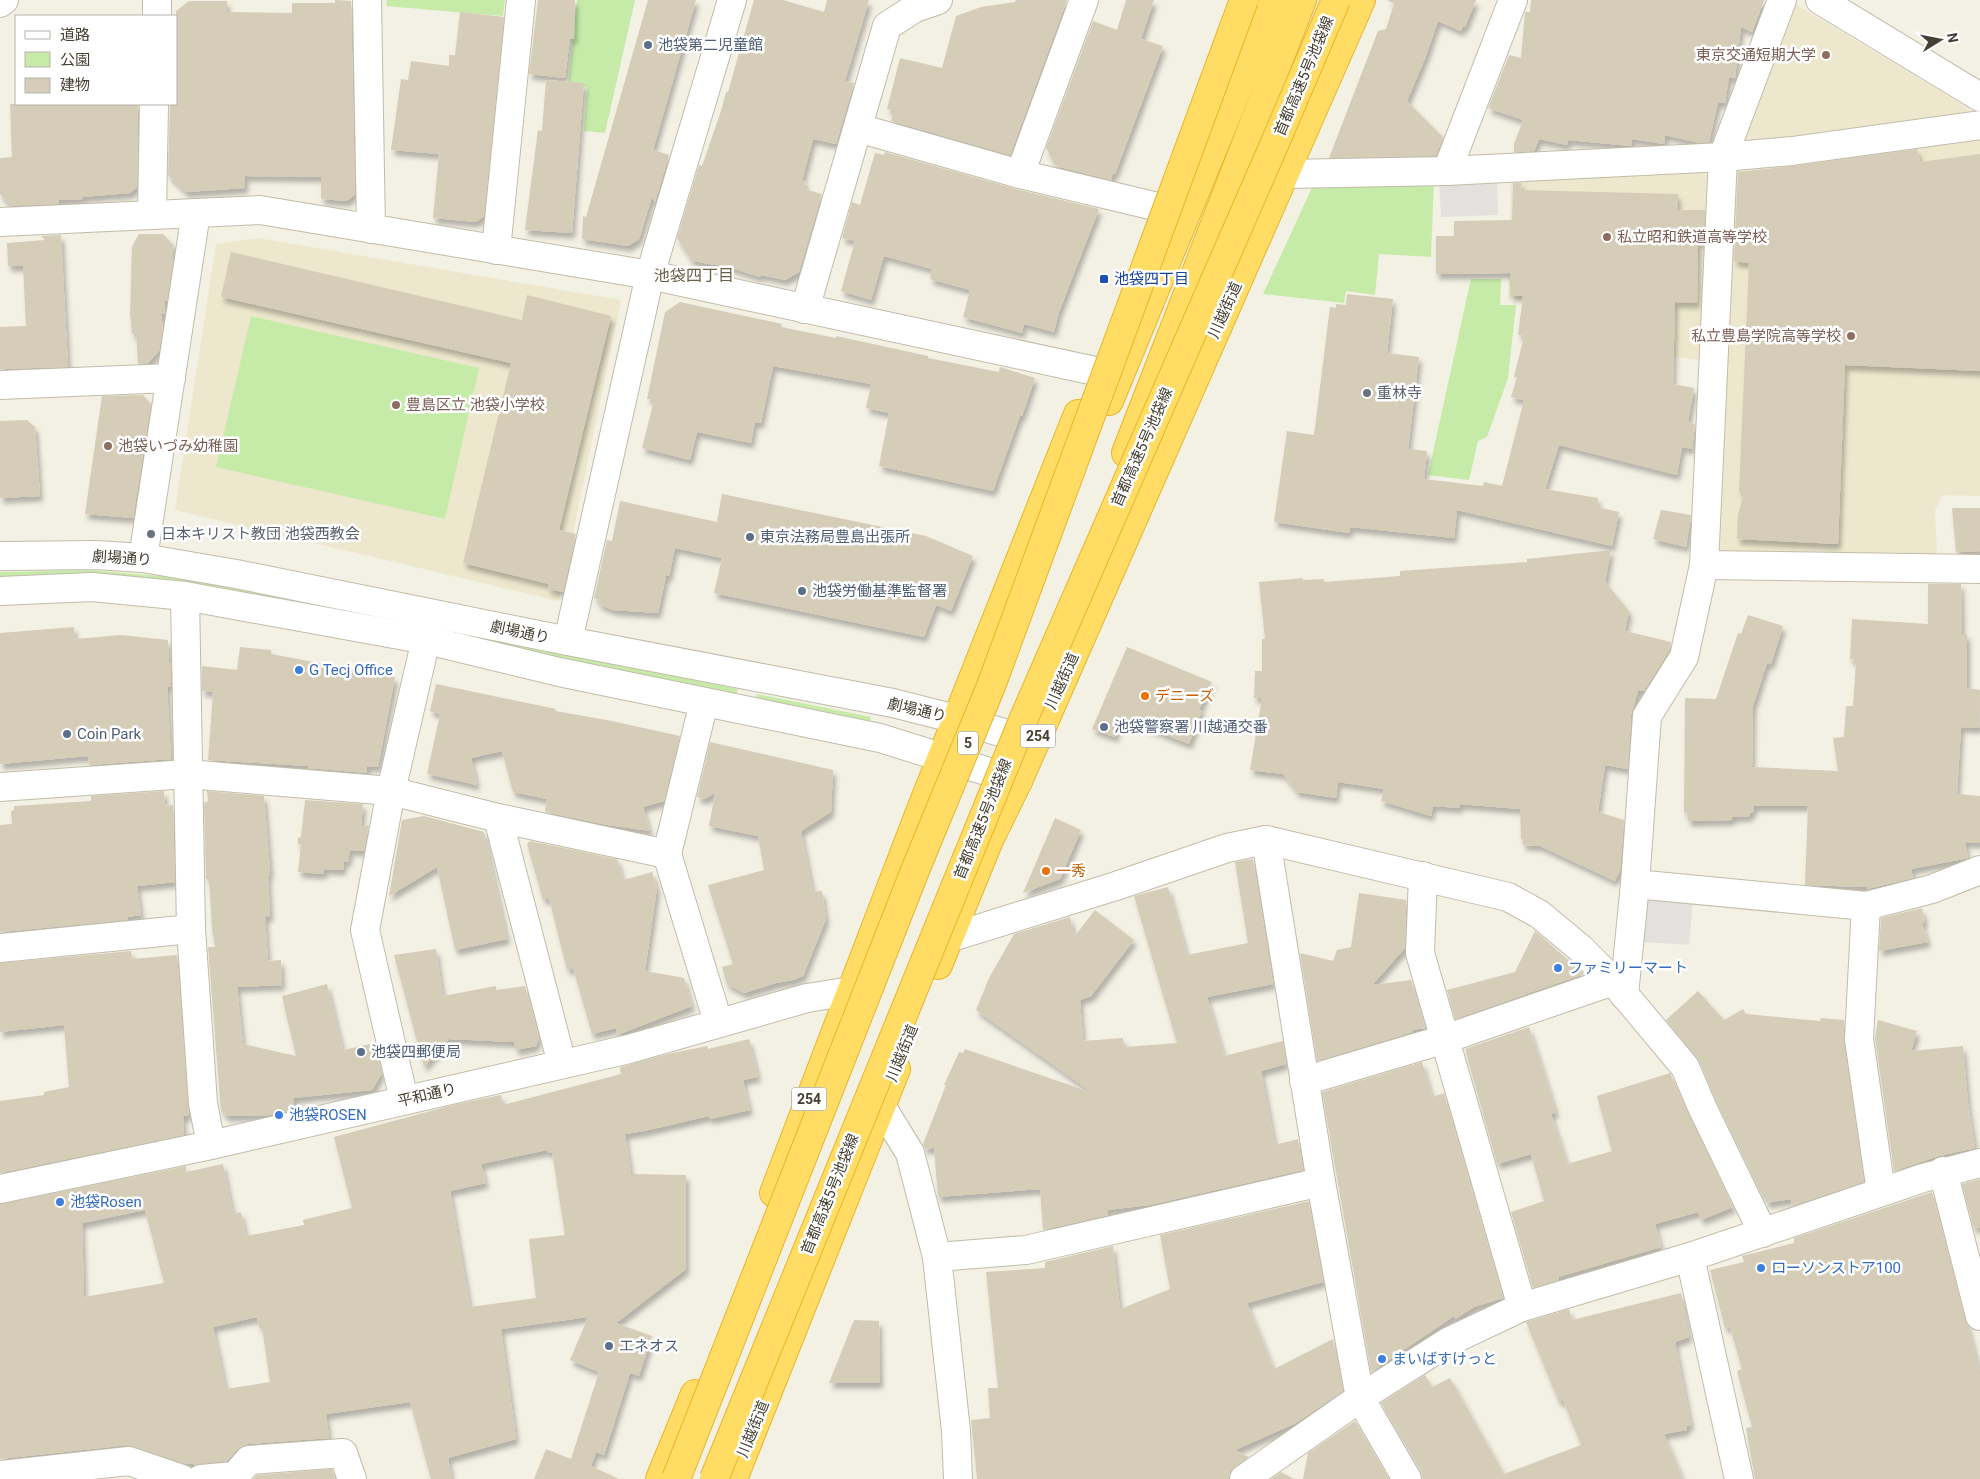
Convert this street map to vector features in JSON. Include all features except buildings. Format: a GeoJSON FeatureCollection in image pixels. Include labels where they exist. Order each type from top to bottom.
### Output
{"type":"FeatureCollection","features":[{"type":"Feature","properties":{"kind":"highway","name":"254"},"geometry":{"type":"LineString","coordinates":[[660,1479],[733,1302],[956,719],[1095,371],[1154,206],[1232,0]]}},
{"type":"Feature","properties":{"kind":"highway","name":"5"},"geometry":{"type":"LineString","coordinates":[[676,1479],[916,868],[991,686],[1244,0]]}},
{"type":"Feature","properties":{"kind":"highway"},"geometry":{"type":"LineString","coordinates":[[991,686],[1274,0]]}},
{"type":"Feature","properties":{"kind":"highway"},"geometry":{"type":"LineString","coordinates":[[1030,730],[1302,0]]}},
{"type":"Feature","properties":{"kind":"highway","name":"首都高速5号池袋線"},"geometry":{"type":"LineString","coordinates":[[714,1479],[1336,0]]}},
{"type":"Feature","properties":{"kind":"highway","name":"川越街道"},"geometry":{"type":"LineString","coordinates":[[732,1479],[989,840],[1018,781],[1030,730],[1285,174],[1361,0]]}},
{"type":"Feature","properties":{"kind":"street"},"geometry":{"type":"LineString","coordinates":[[0,3],[4,0]]}},
{"type":"Feature","properties":{"kind":"street"},"geometry":{"type":"LineString","coordinates":[[157,0],[157,15]]}},
{"type":"Feature","properties":{"kind":"street"},"geometry":{"type":"LineString","coordinates":[[367,0],[371,229]]}},
{"type":"Feature","properties":{"kind":"street"},"geometry":{"type":"LineString","coordinates":[[496,250],[521,0]]}},
{"type":"Feature","properties":{"kind":"street"},"geometry":{"type":"LineString","coordinates":[[568,641],[650,276],[732,0]]}},
{"type":"Feature","properties":{"kind":"street"},"geometry":{"type":"LineString","coordinates":[[1020,174],[1084,0]]}},
{"type":"Feature","properties":{"kind":"street"},"geometry":{"type":"LineString","coordinates":[[1447,171],[1513,0]]}},
{"type":"Feature","properties":{"kind":"street"},"geometry":{"type":"LineString","coordinates":[[1619,988],[1635,884],[1647,716],[1684,657],[1704,565],[1723,157],[1782,0]]}},
{"type":"Feature","properties":{"kind":"street"},"geometry":{"type":"LineString","coordinates":[[1820,0],[1980,97]]}},
{"type":"Feature","properties":{"kind":"street"},"geometry":{"type":"LineString","coordinates":[[805,309],[886,26],[918,3]]}},
{"type":"Feature","properties":{"kind":"street"},"geometry":{"type":"LineString","coordinates":[[152,215],[154,105]]}},
{"type":"Feature","properties":{"kind":"street"},"geometry":{"type":"LineString","coordinates":[[1285,174],[1447,171],[1723,157],[1792,151],[1980,125]]}},
{"type":"Feature","properties":{"kind":"street"},"geometry":{"type":"LineString","coordinates":[[858,128],[1020,174],[1154,206]]}},
{"type":"Feature","properties":{"kind":"street"},"geometry":{"type":"LineString","coordinates":[[0,222],[260,210],[650,276],[1095,371]]}},
{"type":"Feature","properties":{"kind":"street"},"geometry":{"type":"LineString","coordinates":[[143,558],[196,213]]}},
{"type":"Feature","properties":{"kind":"street"},"geometry":{"type":"LineString","coordinates":[[0,385],[171,378]]}},
{"type":"Feature","properties":{"kind":"street","name":"劇場通り"},"geometry":{"type":"LineString","coordinates":[[0,556],[96,555],[143,558],[236,574],[568,641],[876,700],[956,719],[1030,730]]}},
{"type":"Feature","properties":{"kind":"street"},"geometry":{"type":"LineString","coordinates":[[1704,565],[1980,570]]}},
{"type":"Feature","properties":{"kind":"street","name":"劇場通り"},"geometry":{"type":"LineString","coordinates":[[0,591],[92,587],[185,596],[427,640],[559,672],[880,738],[1018,781]]}},
{"type":"Feature","properties":{"kind":"street"},"geometry":{"type":"LineString","coordinates":[[185,596],[191,929],[203,1102],[210,1144]]}},
{"type":"Feature","properties":{"kind":"street"},"geometry":{"type":"LineString","coordinates":[[404,1100],[365,930],[391,791],[432,614]]}},
{"type":"Feature","properties":{"kind":"street"},"geometry":{"type":"LineString","coordinates":[[704,702],[668,854],[718,1022]]}},
{"type":"Feature","properties":{"kind":"street"},"geometry":{"type":"LineString","coordinates":[[0,787],[187,774],[391,791],[498,818],[668,854]]}},
{"type":"Feature","properties":{"kind":"street"},"geometry":{"type":"LineString","coordinates":[[498,818],[562,1064]]}},
{"type":"Feature","properties":{"kind":"street"},"geometry":{"type":"LineString","coordinates":[[1266,840],[1321,1182],[1360,1398],[1407,1479]]}},
{"type":"Feature","properties":{"kind":"street"},"geometry":{"type":"LineString","coordinates":[[949,938],[1116,886],[1227,848],[1266,840],[1423,876],[1508,898],[1539,914],[1580,948],[1619,988],[1685,1067],[1702,1107],[1763,1233]]}},
{"type":"Feature","properties":{"kind":"street"},"geometry":{"type":"LineString","coordinates":[[1635,884],[1866,906],[1932,889],[1980,870]]}},
{"type":"Feature","properties":{"kind":"street"},"geometry":{"type":"LineString","coordinates":[[1423,876],[1420,953],[1522,1307]]}},
{"type":"Feature","properties":{"kind":"street"},"geometry":{"type":"LineString","coordinates":[[1866,906],[1859,1039],[1882,1192]]}},
{"type":"Feature","properties":{"kind":"street"},"geometry":{"type":"LineString","coordinates":[[0,948],[191,929]]}},
{"type":"Feature","properties":{"kind":"street"},"geometry":{"type":"LineString","coordinates":[[1304,1081],[1619,988]]}},
{"type":"Feature","properties":{"kind":"street","name":"平和通り"},"geometry":{"type":"LineString","coordinates":[[0,1189],[210,1144],[629,1049],[807,998],[851,991]]}},
{"type":"Feature","properties":{"kind":"street"},"geometry":{"type":"LineString","coordinates":[[881,1106],[910,1153],[937,1257],[956,1431],[958,1479]]}},
{"type":"Feature","properties":{"kind":"street"},"geometry":{"type":"LineString","coordinates":[[1244,1479],[1360,1398],[1448,1342],[1522,1307],[1690,1257],[1944,1171],[1980,1163]]}},
{"type":"Feature","properties":{"kind":"street"},"geometry":{"type":"LineString","coordinates":[[1944,1171],[1980,1316]]}},
{"type":"Feature","properties":{"kind":"street"},"geometry":{"type":"LineString","coordinates":[[937,1257],[1026,1250],[1321,1182]]}},
{"type":"Feature","properties":{"kind":"street"},"geometry":{"type":"LineString","coordinates":[[1690,1257],[1739,1479]]}},
{"type":"Feature","properties":{"kind":"street"},"geometry":{"type":"LineString","coordinates":[[201,1479],[235,1476],[249,1460],[343,1453],[352,1479]]}},
{"type":"Feature","properties":{"kind":"street"},"geometry":{"type":"LineString","coordinates":[[0,1475],[129,1461],[182,1479]]}},
{"type":"Feature","properties":{"kind":"shaded area","name":"東京交通短期大学"},"geometry":{"type":"Polygon","coordinates":[[[1792,2],[1970,109],[1968,115],[1744,149],[1738,141],[1792,2]]]}},
{"type":"Feature","properties":{"kind":"shaded area","name":"私立豊島学院高等学校"},"geometry":{"type":"Polygon","coordinates":[[[1980,135],[1980,496],[1943,495],[1935,509],[1937,555],[1719,556],[1712,549],[1735,171],[1980,135]]]}},
{"type":"Feature","properties":{"kind":"shaded area","name":"私立昭和鉄道高等学校"},"geometry":{"type":"Polygon","coordinates":[[[1708,165],[1699,360],[1638,352],[1639,303],[1508,299],[1511,174],[1708,165]]]}},
{"type":"Feature","properties":{"kind":"shaded area"},"geometry":{"type":"Polygon","coordinates":[[[1497,176],[1498,215],[1441,217],[1439,178],[1497,176]]]}},
{"type":"Feature","properties":{"kind":"shaded area","name":"豊島区立 池袋小学校"},"geometry":{"type":"Polygon","coordinates":[[[258,238],[621,300],[559,601],[175,510],[216,244],[258,238]]]}},
{"type":"Feature","properties":{"kind":"shaded area"},"geometry":{"type":"Polygon","coordinates":[[[1646,894],[1693,898],[1689,945],[1644,942],[1646,894]]]}},
{"type":"Feature","properties":{"kind":"green space"},"geometry":{"type":"Polygon","coordinates":[[[387,0],[505,0],[503,16],[386,6],[387,0]]]}},
{"type":"Feature","properties":{"kind":"green space"},"geometry":{"type":"Polygon","coordinates":[[[577,0],[635,0],[605,133],[584,131],[587,87],[568,83],[577,0]]]}},
{"type":"Feature","properties":{"kind":"green space"},"geometry":{"type":"Polygon","coordinates":[[[1434,179],[1431,257],[1379,254],[1375,295],[1346,291],[1344,303],[1263,294],[1315,181],[1434,179]]]}},
{"type":"Feature","properties":{"kind":"green space"},"geometry":{"type":"Polygon","coordinates":[[[1471,279],[1501,279],[1500,305],[1516,305],[1508,378],[1487,437],[1478,441],[1469,480],[1428,475],[1471,279]]]}},
{"type":"Feature","properties":{"kind":"green space"},"geometry":{"type":"Polygon","coordinates":[[[251,316],[479,368],[445,519],[216,467],[251,316]]]}},
{"type":"Feature","properties":{"kind":"green space"},"geometry":{"type":"Polygon","coordinates":[[[89,570],[208,580],[378,614],[378,621],[162,581],[68,574],[0,577],[0,572],[89,570]]]}},
{"type":"Feature","properties":{"kind":"green space"},"geometry":{"type":"Polygon","coordinates":[[[474,635],[738,689],[735,697],[473,646],[474,635]]]}},
{"type":"Feature","properties":{"kind":"green space"},"geometry":{"type":"Polygon","coordinates":[[[757,694],[871,717],[870,722],[755,700],[757,694]]]}},
{"type":"Feature","properties":{"kind":"place","name":"池袋第二児童館"},"geometry":{"type":"Point","coordinates":[648,45]}},
{"type":"Feature","properties":{"kind":"place","name":"東京交通短期大学"},"geometry":{"type":"Point","coordinates":[1826,55]}},
{"type":"Feature","properties":{"kind":"place","name":"私立昭和鉄道高等学校"},"geometry":{"type":"Point","coordinates":[1607,237]}},
{"type":"Feature","properties":{"kind":"place","name":"池袋四丁目"},"geometry":{"type":"Point","coordinates":[1104,279]}},
{"type":"Feature","properties":{"kind":"place","name":"私立豊島学院高等学校"},"geometry":{"type":"Point","coordinates":[1851,336]}},
{"type":"Feature","properties":{"kind":"place","name":"重林寺"},"geometry":{"type":"Point","coordinates":[1367,393]}},
{"type":"Feature","properties":{"kind":"place","name":"豊島区立 池袋小学校"},"geometry":{"type":"Point","coordinates":[396,405]}},
{"type":"Feature","properties":{"kind":"place","name":"池袋いづみ幼稚園"},"geometry":{"type":"Point","coordinates":[108,446]}},
{"type":"Feature","properties":{"kind":"place","name":"日本キリスト教団 池袋西教会"},"geometry":{"type":"Point","coordinates":[151,534]}},
{"type":"Feature","properties":{"kind":"place","name":"東京法務局豊島出張所"},"geometry":{"type":"Point","coordinates":[750,537]}},
{"type":"Feature","properties":{"kind":"place","name":"池袋労働基準監督署"},"geometry":{"type":"Point","coordinates":[802,591]}},
{"type":"Feature","properties":{"kind":"place","name":"G Tecj Office"},"geometry":{"type":"Point","coordinates":[299,670]}},
{"type":"Feature","properties":{"kind":"place","name":"デニーズ"},"geometry":{"type":"Point","coordinates":[1145,696]}},
{"type":"Feature","properties":{"kind":"place","name":"池袋警察署 川越通交番"},"geometry":{"type":"Point","coordinates":[1104,727]}},
{"type":"Feature","properties":{"kind":"place","name":"Coin Park"},"geometry":{"type":"Point","coordinates":[67,734]}},
{"type":"Feature","properties":{"kind":"place","name":"一秀"},"geometry":{"type":"Point","coordinates":[1046,871]}},
{"type":"Feature","properties":{"kind":"place","name":"ファミリーマート"},"geometry":{"type":"Point","coordinates":[1558,968]}},
{"type":"Feature","properties":{"kind":"place","name":"池袋四郵便局"},"geometry":{"type":"Point","coordinates":[361,1052]}},
{"type":"Feature","properties":{"kind":"place","name":"池袋ROSEN"},"geometry":{"type":"Point","coordinates":[279,1115]}},
{"type":"Feature","properties":{"kind":"place","name":"池袋Rosen"},"geometry":{"type":"Point","coordinates":[60,1202]}},
{"type":"Feature","properties":{"kind":"place","name":"ローソンストア100"},"geometry":{"type":"Point","coordinates":[1761,1268]}},
{"type":"Feature","properties":{"kind":"place","name":"エネオス"},"geometry":{"type":"Point","coordinates":[609,1346]}},
{"type":"Feature","properties":{"kind":"place","name":"まいばすけっと"},"geometry":{"type":"Point","coordinates":[1382,1359]}},
{"type":"Feature","properties":{"kind":"district","name":"池袋四丁目"},"geometry":{"type":"Point","coordinates":[694,275]}}]}
